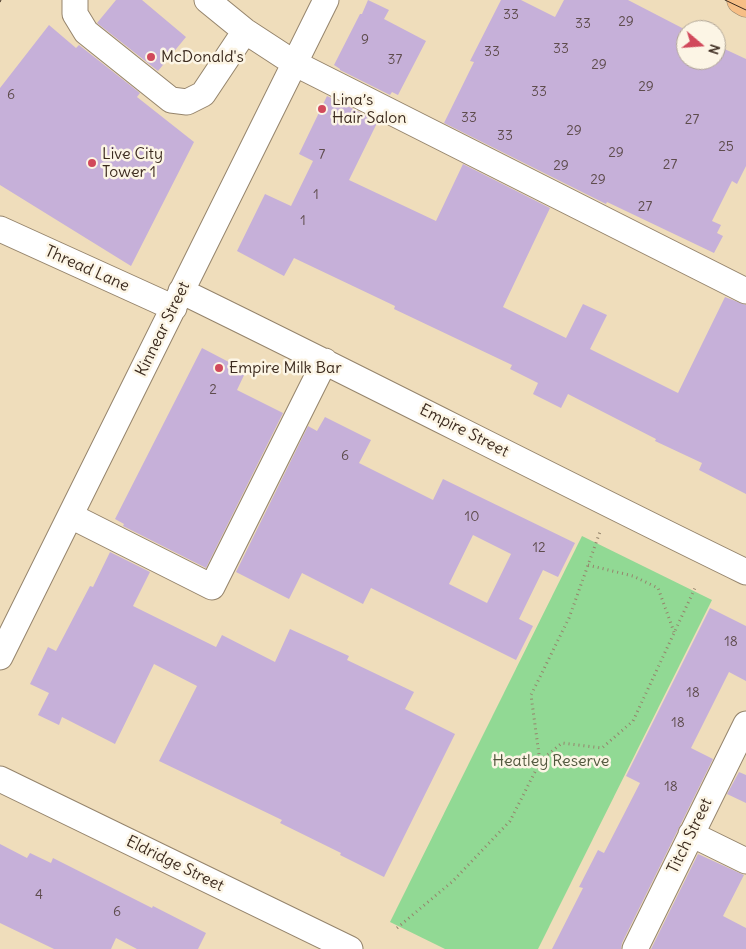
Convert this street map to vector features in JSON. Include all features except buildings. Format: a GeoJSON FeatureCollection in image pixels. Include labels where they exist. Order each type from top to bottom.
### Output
{"type":"FeatureCollection","features":[{"type":"Feature","properties":{"kind":"main road"},"geometry":{"type":"LineString","coordinates":[[740,0],[746,3]]}},
{"type":"Feature","properties":{"kind":"street"},"geometry":{"type":"LineString","coordinates":[[74,0],[75,14],[86,32],[171,100],[188,102],[203,94],[245,31]]}},
{"type":"Feature","properties":{"kind":"street"},"geometry":{"type":"LineString","coordinates":[[207,0],[245,31],[294,63],[746,291]]}},
{"type":"Feature","properties":{"kind":"street","name":"Kinnear Street"},"geometry":{"type":"LineString","coordinates":[[0,657],[326,0]]}},
{"type":"Feature","properties":{"kind":"street","name":"Thread Lane"},"geometry":{"type":"LineString","coordinates":[[0,230],[178,300]]}},
{"type":"Feature","properties":{"kind":"street","name":"Empire Street"},"geometry":{"type":"LineString","coordinates":[[178,300],[325,361],[746,572]]}},
{"type":"Feature","properties":{"kind":"street"},"geometry":{"type":"LineString","coordinates":[[71,516],[212,587],[325,361]]}},
{"type":"Feature","properties":{"kind":"street","name":"Titch Street"},"geometry":{"type":"LineString","coordinates":[[635,949],[746,724]]}},
{"type":"Feature","properties":{"kind":"street","name":"Eldridge Street"},"geometry":{"type":"LineString","coordinates":[[0,779],[350,949]]}},
{"type":"Feature","properties":{"kind":"street"},"geometry":{"type":"LineString","coordinates":[[691,834],[746,861]]}},
{"type":"Feature","properties":{"kind":"path"},"geometry":{"type":"LineString","coordinates":[[540,762],[531,695],[569,618],[609,505]]}},
{"type":"Feature","properties":{"kind":"path"},"geometry":{"type":"LineString","coordinates":[[588,565],[633,576],[658,588],[674,632]]}},
{"type":"Feature","properties":{"kind":"path"},"geometry":{"type":"LineString","coordinates":[[397,928],[453,881],[510,821],[540,762],[562,743],[602,748],[633,721],[695,588]]}},
{"type":"Feature","properties":{"kind":"green space","name":"Heatley Reserve"},"geometry":{"type":"Polygon","coordinates":[[[582,536],[712,600],[538,949],[445,949],[390,922],[582,536]]]}},
{"type":"Feature","properties":{"kind":"tram line"},"geometry":{"type":"LineString","coordinates":[[725,0],[746,10]]}},
{"type":"Feature","properties":{"kind":"place","name":"McDonald's"},"geometry":{"type":"Point","coordinates":[151,57]}},
{"type":"Feature","properties":{"kind":"place","name":"Lina’s Hair Salon"},"geometry":{"type":"Point","coordinates":[322,109]}},
{"type":"Feature","properties":{"kind":"place","name":"Live City Tower 1"},"geometry":{"type":"Point","coordinates":[92,163]}},
{"type":"Feature","properties":{"kind":"place","name":"Empire Milk Bar"},"geometry":{"type":"Point","coordinates":[219,368]}}]}
